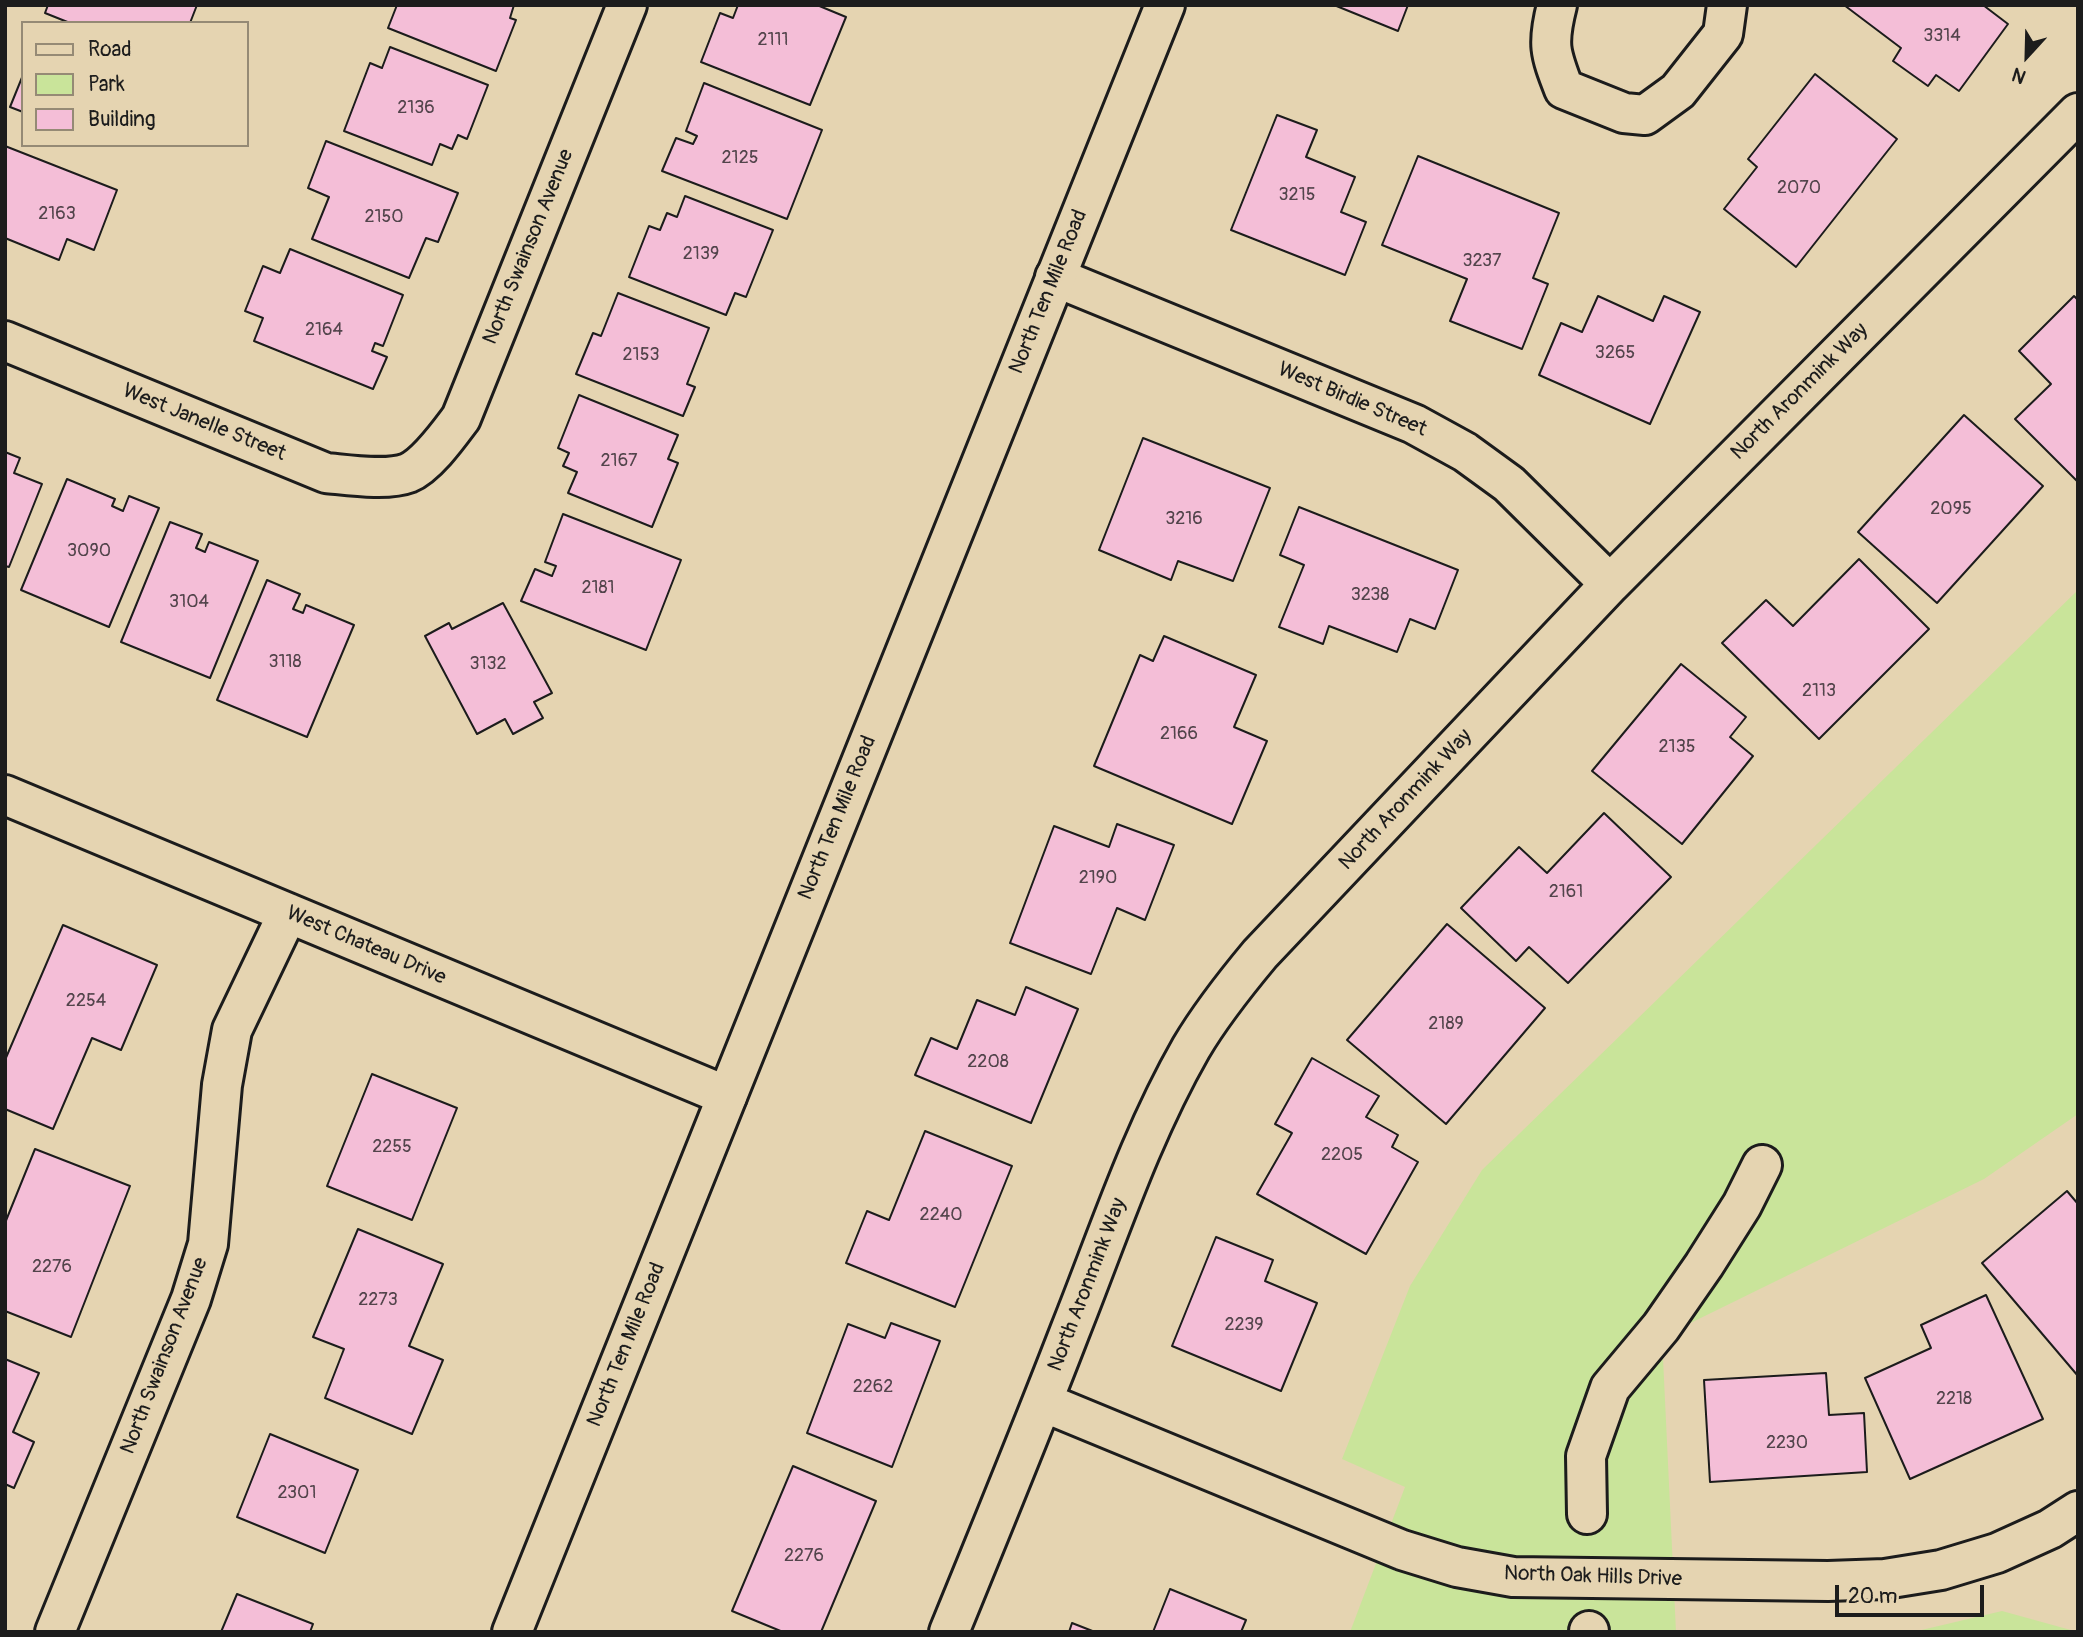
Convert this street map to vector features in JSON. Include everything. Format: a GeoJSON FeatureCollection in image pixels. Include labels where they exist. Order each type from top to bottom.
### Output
{"type":"FeatureCollection","features":[{"type":"Feature","properties":{"kind":"street","name":"North Swainson Avenue"},"geometry":{"type":"LineString","coordinates":[[408,473],[439,448],[461,418],[627,5]]}},
{"type":"Feature","properties":{"kind":"street","name":"North Ten Mile Road"},"geometry":{"type":"LineString","coordinates":[[512,1632],[1165,5]]}},
{"type":"Feature","properties":{"kind":"street"},"geometry":{"type":"LineString","coordinates":[[1557,5],[1552,23],[1550,54],[1564,89],[1624,113],[1645,115],[1678,91],[1723,34],[1727,5]]}},
{"type":"Feature","properties":{"kind":"street","name":"North Aronmink Way"},"geometry":{"type":"LineString","coordinates":[[949,1632],[1043,1402],[1146,1138],[1193,1046],[1224,998],[1260,954],[1610,584],[2078,113]]}},
{"type":"Feature","properties":{"kind":"street","name":"West Birdie Street"},"geometry":{"type":"LineString","coordinates":[[1055,277],[1414,424],[1465,452],[1509,484],[1610,584]]}},
{"type":"Feature","properties":{"kind":"street","name":"West Janelle Street"},"geometry":{"type":"LineString","coordinates":[[5,341],[326,473],[369,478],[408,473]]}},
{"type":"Feature","properties":{"kind":"street","name":"West Chateau Drive"},"geometry":{"type":"LineString","coordinates":[[5,795],[727,1096]]}},
{"type":"Feature","properties":{"kind":"street","name":"North Swainson Avenue"},"geometry":{"type":"LineString","coordinates":[[55,1632],[191,1299],[208,1244],[222,1085],[232,1030],[288,913]]}},
{"type":"Feature","properties":{"kind":"street"},"geometry":{"type":"LineString","coordinates":[[1587,1514],[1586,1456],[1610,1388],[1661,1327],[1704,1265],[1742,1205],[1762,1166]]}},
{"type":"Feature","properties":{"kind":"street","name":"North Oak Hills Drive"},"geometry":{"type":"LineString","coordinates":[[1043,1402],[1402,1550],[1457,1567],[1513,1577],[1828,1581],[1885,1579],[1941,1570],[1997,1553],[2050,1529],[2078,1511]]}},
{"type":"Feature","properties":{"kind":"green space"},"geometry":{"type":"Polygon","coordinates":[[[2078,590],[2078,1114],[1984,1179],[1662,1337],[1676,1632],[1350,1632],[1405,1487],[1342,1459],[1410,1286],[1482,1170],[2078,590]]]}},
{"type":"Feature","properties":{"kind":"green space"},"geometry":{"type":"Polygon","coordinates":[[[2002,1611],[2078,1632],[1913,1632],[2002,1611]]]}},
{"type":"Feature","properties":{"kind":"building"},"geometry":{"type":"Polygon","coordinates":[[[48,5],[197,5],[191,21],[65,21],[45,13],[48,5]]]}},
{"type":"Feature","properties":{"kind":"building"},"geometry":{"type":"Polygon","coordinates":[[[397,5],[514,5],[510,18],[516,20],[496,71],[388,28],[397,5]]]}},
{"type":"Feature","properties":{"kind":"building"},"geometry":{"type":"Polygon","coordinates":[[[738,5],[817,5],[846,17],[810,105],[701,62],[720,13],[733,18],[738,5]]]}},
{"type":"Feature","properties":{"kind":"building"},"geometry":{"type":"Polygon","coordinates":[[[1334,5],[1408,5],[1398,31],[1334,5]]]}},
{"type":"Feature","properties":{"kind":"building"},"geometry":{"type":"Polygon","coordinates":[[[1844,5],[1983,5],[2008,24],[1959,91],[1936,75],[1928,86],[1893,61],[1901,48],[1844,5]]]}},
{"type":"Feature","properties":{"kind":"building"},"geometry":{"type":"Polygon","coordinates":[[[390,47],[488,85],[467,139],[458,135],[452,149],[440,144],[432,165],[344,131],[370,63],[382,68],[390,47]]]}},
{"type":"Feature","properties":{"kind":"building"},"geometry":{"type":"Polygon","coordinates":[[[1815,74],[1897,139],[1796,267],[1724,209],[1757,167],[1748,159],[1815,74]]]}},
{"type":"Feature","properties":{"kind":"building"},"geometry":{"type":"Polygon","coordinates":[[[21,80],[21,111],[10,107],[21,80]]]}},
{"type":"Feature","properties":{"kind":"building"},"geometry":{"type":"Polygon","coordinates":[[[704,83],[822,130],[787,219],[662,171],[676,138],[693,144],[697,136],[686,131],[704,83]]]}},
{"type":"Feature","properties":{"kind":"building"},"geometry":{"type":"Polygon","coordinates":[[[1277,115],[1317,130],[1306,157],[1355,177],[1341,212],[1366,222],[1345,275],[1231,230],[1277,115]]]}},
{"type":"Feature","properties":{"kind":"building"},"geometry":{"type":"Polygon","coordinates":[[[326,141],[458,193],[438,242],[426,238],[409,278],[312,239],[329,197],[308,188],[326,141]]]}},
{"type":"Feature","properties":{"kind":"building"},"geometry":{"type":"Polygon","coordinates":[[[5,146],[117,190],[94,250],[67,239],[59,260],[5,238],[5,146]]]}},
{"type":"Feature","properties":{"kind":"building"},"geometry":{"type":"Polygon","coordinates":[[[1418,156],[1559,213],[1533,278],[1548,284],[1522,349],[1450,321],[1467,279],[1382,245],[1418,156]]]}},
{"type":"Feature","properties":{"kind":"building"},"geometry":{"type":"Polygon","coordinates":[[[685,196],[773,230],[746,297],[735,293],[726,315],[629,277],[649,226],[660,230],[667,213],[677,217],[685,196]]]}},
{"type":"Feature","properties":{"kind":"building"},"geometry":{"type":"Polygon","coordinates":[[[290,249],[403,295],[383,346],[375,343],[372,351],[387,357],[373,389],[254,341],[263,318],[245,311],[263,266],[280,273],[290,249]]]}},
{"type":"Feature","properties":{"kind":"building"},"geometry":{"type":"Polygon","coordinates":[[[618,293],[709,328],[687,384],[695,387],[683,416],[576,374],[593,333],[601,336],[618,293]]]}},
{"type":"Feature","properties":{"kind":"building"},"geometry":{"type":"Polygon","coordinates":[[[1598,296],[1653,321],[1664,296],[1700,312],[1650,424],[1539,375],[1561,323],[1582,332],[1598,296]]]}},
{"type":"Feature","properties":{"kind":"building"},"geometry":{"type":"Polygon","coordinates":[[[2074,296],[2078,300],[2078,482],[2015,419],[2051,384],[2019,351],[2074,296]]]}},
{"type":"Feature","properties":{"kind":"building"},"geometry":{"type":"Polygon","coordinates":[[[579,395],[678,435],[668,459],[678,463],[652,527],[568,493],[577,472],[563,466],[569,453],[558,448],[579,395]]]}},
{"type":"Feature","properties":{"kind":"building"},"geometry":{"type":"Polygon","coordinates":[[[1964,415],[2043,486],[1937,603],[1858,532],[1964,415]]]}},
{"type":"Feature","properties":{"kind":"building"},"geometry":{"type":"Polygon","coordinates":[[[1143,438],[1270,488],[1233,581],[1178,561],[1171,580],[1099,550],[1143,438]]]}},
{"type":"Feature","properties":{"kind":"building"},"geometry":{"type":"Polygon","coordinates":[[[5,452],[20,458],[14,473],[42,484],[9,567],[5,566],[5,452]]]}},
{"type":"Feature","properties":{"kind":"building"},"geometry":{"type":"Polygon","coordinates":[[[67,479],[115,499],[112,506],[123,511],[129,496],[159,508],[109,627],[21,590],[67,479]]]}},
{"type":"Feature","properties":{"kind":"building"},"geometry":{"type":"Polygon","coordinates":[[[1299,507],[1458,570],[1435,629],[1410,619],[1397,652],[1329,626],[1323,644],[1279,627],[1304,565],[1280,555],[1299,507]]]}},
{"type":"Feature","properties":{"kind":"building"},"geometry":{"type":"Polygon","coordinates":[[[563,514],[681,560],[646,650],[521,601],[535,569],[552,576],[556,566],[545,562],[563,514]]]}},
{"type":"Feature","properties":{"kind":"building"},"geometry":{"type":"Polygon","coordinates":[[[170,522],[202,534],[196,548],[205,552],[209,542],[258,561],[210,678],[121,642],[170,522]]]}},
{"type":"Feature","properties":{"kind":"building"},"geometry":{"type":"Polygon","coordinates":[[[1859,559],[1929,629],[1819,739],[1722,643],[1766,600],[1793,626],[1859,559]]]}},
{"type":"Feature","properties":{"kind":"building"},"geometry":{"type":"Polygon","coordinates":[[[267,580],[300,594],[293,609],[303,613],[306,605],[354,625],[307,737],[217,700],[267,580]]]}},
{"type":"Feature","properties":{"kind":"building"},"geometry":{"type":"Polygon","coordinates":[[[503,603],[552,693],[534,702],[543,718],[513,734],[505,719],[477,734],[425,636],[449,623],[452,629],[503,603]]]}},
{"type":"Feature","properties":{"kind":"building"},"geometry":{"type":"Polygon","coordinates":[[[1164,636],[1256,675],[1234,727],[1267,741],[1232,824],[1094,766],[1140,655],[1153,661],[1164,636]]]}},
{"type":"Feature","properties":{"kind":"building"},"geometry":{"type":"Polygon","coordinates":[[[1681,664],[1746,717],[1730,737],[1753,756],[1682,844],[1592,771],[1681,664]]]}},
{"type":"Feature","properties":{"kind":"building"},"geometry":{"type":"Polygon","coordinates":[[[1604,813],[1671,877],[1568,983],[1529,947],[1516,961],[1461,908],[1519,847],[1547,873],[1604,813]]]}},
{"type":"Feature","properties":{"kind":"building"},"geometry":{"type":"Polygon","coordinates":[[[1117,824],[1174,845],[1145,920],[1117,908],[1091,974],[1010,943],[1054,826],[1109,847],[1117,824]]]}},
{"type":"Feature","properties":{"kind":"building"},"geometry":{"type":"Polygon","coordinates":[[[1447,924],[1545,1008],[1446,1124],[1347,1040],[1447,924]]]}},
{"type":"Feature","properties":{"kind":"building"},"geometry":{"type":"Polygon","coordinates":[[[63,925],[157,965],[121,1050],[92,1038],[53,1129],[5,1109],[5,1060],[63,925]]]}},
{"type":"Feature","properties":{"kind":"building"},"geometry":{"type":"Polygon","coordinates":[[[1026,987],[1078,1009],[1031,1123],[915,1075],[931,1038],[957,1049],[977,1000],[1015,1015],[1026,987]]]}},
{"type":"Feature","properties":{"kind":"building"},"geometry":{"type":"Polygon","coordinates":[[[1312,1058],[1379,1096],[1366,1117],[1398,1135],[1392,1147],[1418,1162],[1366,1254],[1257,1194],[1292,1133],[1275,1124],[1312,1058]]]}},
{"type":"Feature","properties":{"kind":"building"},"geometry":{"type":"Polygon","coordinates":[[[372,1074],[457,1108],[412,1220],[327,1186],[372,1074]]]}},
{"type":"Feature","properties":{"kind":"building"},"geometry":{"type":"Polygon","coordinates":[[[925,1131],[1012,1166],[955,1307],[846,1263],[867,1211],[889,1220],[925,1131]]]}},
{"type":"Feature","properties":{"kind":"building"},"geometry":{"type":"Polygon","coordinates":[[[35,1149],[130,1186],[71,1337],[5,1311],[5,1223],[35,1149]]]}},
{"type":"Feature","properties":{"kind":"building"},"geometry":{"type":"Polygon","coordinates":[[[2067,1191],[2078,1204],[2078,1376],[1982,1263],[2067,1191]]]}},
{"type":"Feature","properties":{"kind":"building"},"geometry":{"type":"Polygon","coordinates":[[[358,1229],[443,1264],[409,1346],[443,1360],[412,1434],[325,1398],[344,1349],[313,1337],[358,1229]]]}},
{"type":"Feature","properties":{"kind":"building"},"geometry":{"type":"Polygon","coordinates":[[[1216,1237],[1273,1260],[1265,1281],[1317,1303],[1281,1391],[1172,1346],[1216,1237]]]}},
{"type":"Feature","properties":{"kind":"building"},"geometry":{"type":"Polygon","coordinates":[[[1986,1295],[2043,1419],[1910,1479],[1865,1378],[1931,1348],[1921,1325],[1986,1295]]]}},
{"type":"Feature","properties":{"kind":"building"},"geometry":{"type":"Polygon","coordinates":[[[891,1323],[940,1341],[892,1467],[807,1433],[848,1324],[885,1338],[891,1323]]]}},
{"type":"Feature","properties":{"kind":"building"},"geometry":{"type":"Polygon","coordinates":[[[5,1359],[39,1373],[13,1432],[34,1442],[14,1488],[5,1484],[5,1359]]]}},
{"type":"Feature","properties":{"kind":"building"},"geometry":{"type":"Polygon","coordinates":[[[1826,1373],[1829,1415],[1864,1413],[1867,1472],[1710,1482],[1704,1380],[1826,1373]]]}},
{"type":"Feature","properties":{"kind":"building"},"geometry":{"type":"Polygon","coordinates":[[[270,1434],[358,1470],[325,1553],[237,1517],[270,1434]]]}},
{"type":"Feature","properties":{"kind":"building"},"geometry":{"type":"Polygon","coordinates":[[[793,1466],[876,1501],[821,1632],[783,1632],[732,1611],[793,1466]]]}},
{"type":"Feature","properties":{"kind":"building"},"geometry":{"type":"Polygon","coordinates":[[[1170,1589],[1246,1620],[1241,1632],[1153,1632],[1170,1589]]]}},
{"type":"Feature","properties":{"kind":"building"},"geometry":{"type":"Polygon","coordinates":[[[237,1594],[313,1624],[310,1632],[221,1632],[237,1594]]]}},
{"type":"Feature","properties":{"kind":"building"},"geometry":{"type":"Polygon","coordinates":[[[1072,1623],[1095,1632],[1069,1632],[1072,1623]]]}}]}
